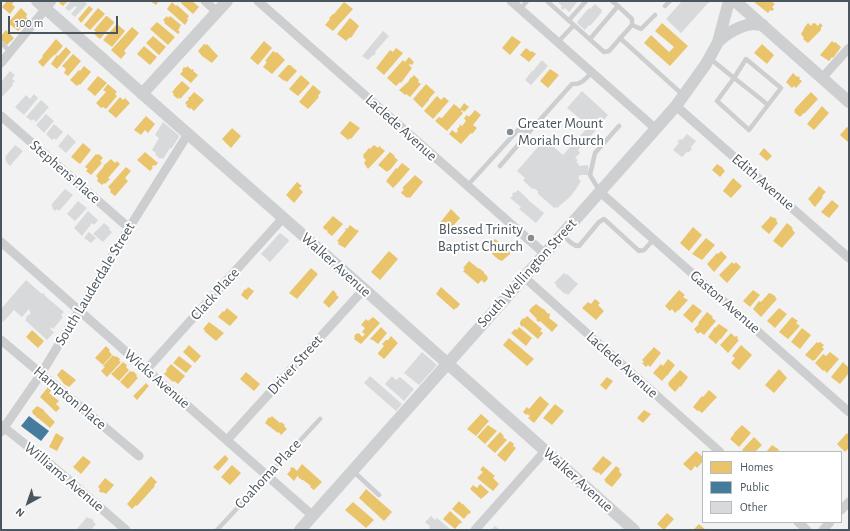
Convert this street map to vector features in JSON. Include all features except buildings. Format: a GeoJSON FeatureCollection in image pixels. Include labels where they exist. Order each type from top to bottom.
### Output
{"type":"FeatureCollection","features":[{"type":"Feature","properties":{"kind":"street"},"geometry":{"type":"LineString","coordinates":[[205,1],[218,12]]}},
{"type":"Feature","properties":{"kind":"street"},"geometry":{"type":"LineString","coordinates":[[142,94],[227,1]]}},
{"type":"Feature","properties":{"kind":"street","name":"Laclede Avenue"},"geometry":{"type":"LineString","coordinates":[[258,1],[545,254]]}},
{"type":"Feature","properties":{"kind":"street"},"geometry":{"type":"LineString","coordinates":[[512,1],[656,129]]}},
{"type":"Feature","properties":{"kind":"street","name":"South Wellington Street"},"geometry":{"type":"LineString","coordinates":[[300,530],[676,106],[710,58],[718,42],[729,1]]}},
{"type":"Feature","properties":{"kind":"street"},"geometry":{"type":"LineString","coordinates":[[735,1],[849,102]]}},
{"type":"Feature","properties":{"kind":"street"},"geometry":{"type":"LineString","coordinates":[[1,63],[11,52],[45,4]]}},
{"type":"Feature","properties":{"kind":"street","name":"Walker Avenue"},"geometry":{"type":"LineString","coordinates":[[45,4],[142,94],[364,289],[634,530]]}},
{"type":"Feature","properties":{"kind":"street"},"geometry":{"type":"LineString","coordinates":[[718,42],[724,35],[738,28],[751,24],[763,25]]}},
{"type":"Feature","properties":{"kind":"street"},"geometry":{"type":"LineString","coordinates":[[822,78],[849,48]]}},
{"type":"Feature","properties":{"kind":"street","name":"Edith Avenue"},"geometry":{"type":"LineString","coordinates":[[676,106],[849,258]]}},
{"type":"Feature","properties":{"kind":"street","name":"Stephens Place"},"geometry":{"type":"LineString","coordinates":[[1,116],[129,228]]}},
{"type":"Feature","properties":{"kind":"street","name":"South Lauderdale Street"},"geometry":{"type":"LineString","coordinates":[[2,428],[41,374],[129,228],[188,134]]}},
{"type":"Feature","properties":{"kind":"street","name":"Gaston Avenue"},"geometry":{"type":"LineString","coordinates":[[600,192],[849,412]]}},
{"type":"Feature","properties":{"kind":"street","name":"Clack Place"},"geometry":{"type":"LineString","coordinates":[[146,370],[283,218]]}},
{"type":"Feature","properties":{"kind":"street","name":"Wicks Avenue"},"geometry":{"type":"LineString","coordinates":[[1,242],[313,516]]}},
{"type":"Feature","properties":{"kind":"street","name":"Laclede Avenue"},"geometry":{"type":"LineString","coordinates":[[524,277],[719,451]]}},
{"type":"Feature","properties":{"kind":"street","name":"Driver Street"},"geometry":{"type":"LineString","coordinates":[[227,440],[364,289]]}},
{"type":"Feature","properties":{"kind":"street","name":"Hampton Place"},"geometry":{"type":"LineString","coordinates":[[1,340],[138,456]]}},
{"type":"Feature","properties":{"kind":"street","name":"Williams Avenue"},"geometry":{"type":"LineString","coordinates":[[2,428],[50,464],[126,530]]}},
{"type":"Feature","properties":{"kind":"street"},"geometry":{"type":"LineString","coordinates":[[475,530],[545,451]]}},
{"type":"Feature","properties":{"kind":"street"},"geometry":{"type":"LineString","coordinates":[[799,523],[808,530]]}},
{"type":"Feature","properties":{"kind":"lane"},"geometry":{"type":"LineString","coordinates":[[520,9],[527,1]]}},
{"type":"Feature","properties":{"kind":"lane"},"geometry":{"type":"LineString","coordinates":[[547,1],[604,52],[609,51],[632,25],[632,18],[612,1]]}},
{"type":"Feature","properties":{"kind":"lane"},"geometry":{"type":"LineString","coordinates":[[569,20],[586,1]]}},
{"type":"Feature","properties":{"kind":"lane"},"geometry":{"type":"LineString","coordinates":[[665,6],[670,1]]}},
{"type":"Feature","properties":{"kind":"lane"},"geometry":{"type":"LineString","coordinates":[[590,39],[618,6]]}},
{"type":"Feature","properties":{"kind":"lane"},"geometry":{"type":"LineString","coordinates":[[632,25],[641,29],[655,15]]}},
{"type":"Feature","properties":{"kind":"lane"},"geometry":{"type":"LineString","coordinates":[[558,42],[574,25]]}},
{"type":"Feature","properties":{"kind":"lane"},"geometry":{"type":"LineString","coordinates":[[620,38],[684,96]]}},
{"type":"Feature","properties":{"kind":"lane"},"geometry":{"type":"LineString","coordinates":[[1,43],[11,52]]}},
{"type":"Feature","properties":{"kind":"lane"},"geometry":{"type":"LineString","coordinates":[[710,58],[768,105]]}},
{"type":"Feature","properties":{"kind":"lane"},"geometry":{"type":"LineString","coordinates":[[746,59],[781,88],[768,105],[749,130],[717,101],[746,59]]}},
{"type":"Feature","properties":{"kind":"lane"},"geometry":{"type":"LineString","coordinates":[[500,166],[572,84],[581,83],[592,72]]}},
{"type":"Feature","properties":{"kind":"lane"},"geometry":{"type":"LineString","coordinates":[[600,192],[590,175],[595,153],[619,126]]}},
{"type":"Feature","properties":{"kind":"lane"},"geometry":{"type":"LineString","coordinates":[[467,186],[518,130],[530,131]]}},
{"type":"Feature","properties":{"kind":"lane"},"geometry":{"type":"LineString","coordinates":[[562,234],[574,244],[579,246],[599,222],[604,219],[639,251],[644,250],[654,239]]}},
{"type":"Feature","properties":{"kind":"lane","name":"Coahoma Place"},"geometry":{"type":"LineString","coordinates":[[217,530],[320,419]]}},
{"type":"Feature","properties":{"kind":"lane"},"geometry":{"type":"LineString","coordinates":[[352,471],[379,495]]}},
{"type":"Feature","properties":{"kind":"place","name":"Greater Mount Moriah Church"},"geometry":{"type":"Point","coordinates":[510,132]}},
{"type":"Feature","properties":{"kind":"place","name":"Blessed Trinity Baptist Church"},"geometry":{"type":"Point","coordinates":[531,238]}}]}
